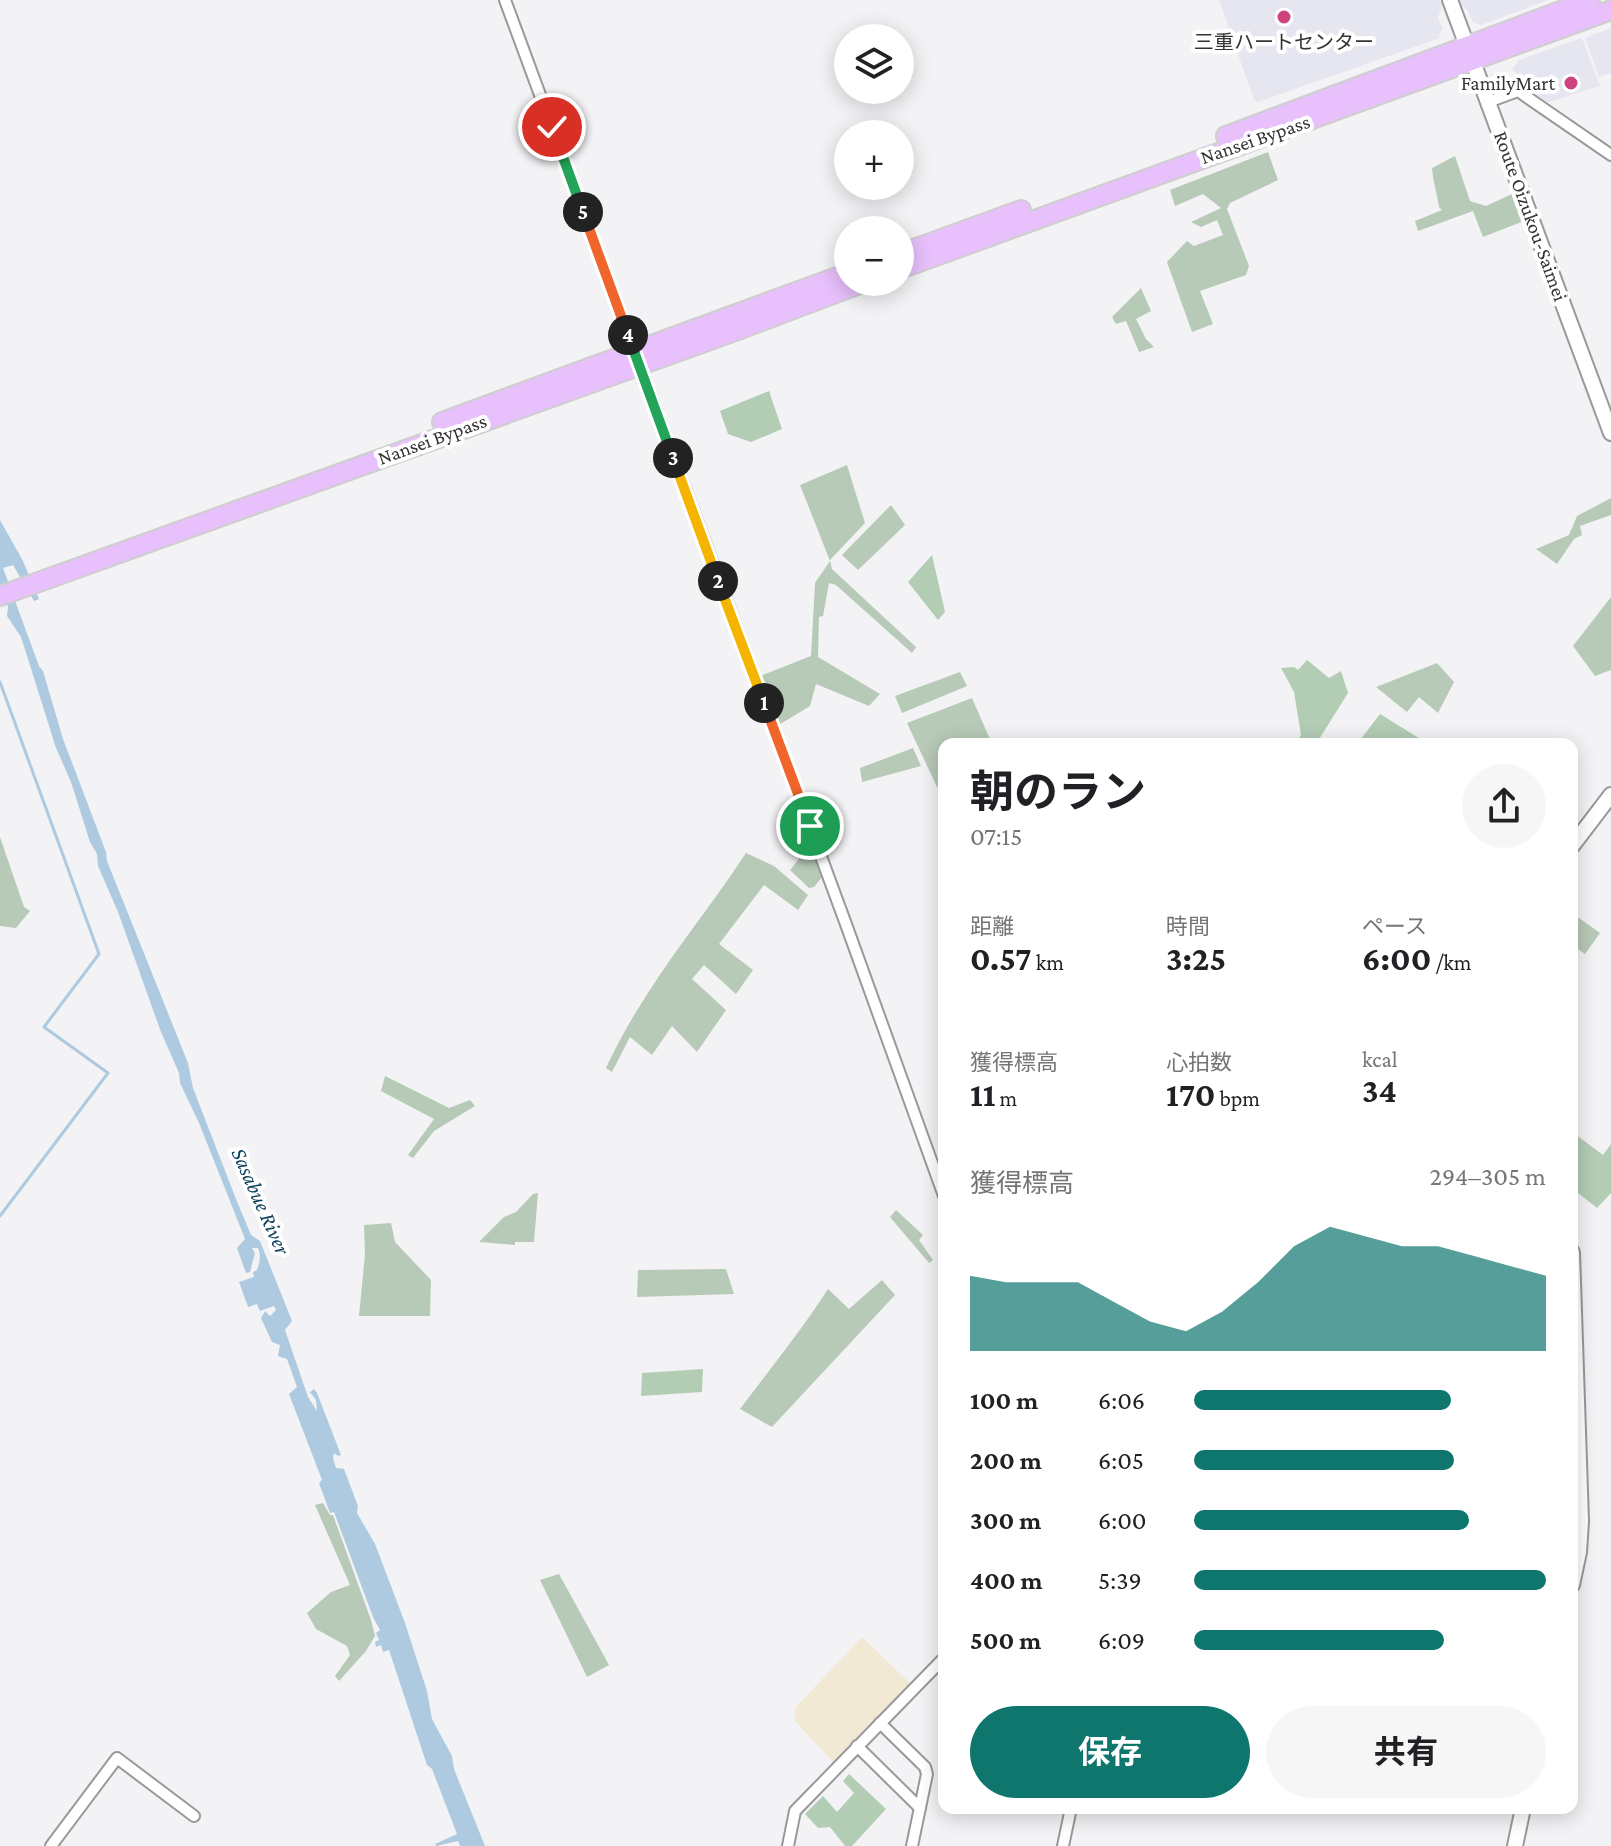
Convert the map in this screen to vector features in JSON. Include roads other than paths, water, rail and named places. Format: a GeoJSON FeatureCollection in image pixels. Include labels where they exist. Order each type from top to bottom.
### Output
{"type":"FeatureCollection","features":[{"type":"Feature","properties":{"kind":"highway","name":"Nansei Bypass"},"geometry":{"type":"LineString","coordinates":[[914,264],[1470,53],[1590,0]]}},
{"type":"Feature","properties":{"kind":"highway","name":"Nansei Bypass"},"geometry":{"type":"LineString","coordinates":[[914,249],[1470,53],[1611,10]]}},
{"type":"Feature","properties":{"kind":"highway","name":"Nansei Bypass"},"geometry":{"type":"LineString","coordinates":[[636,358],[834,279]]}},
{"type":"Feature","properties":{"kind":"highway","name":"Nansei Bypass"},"geometry":{"type":"LineString","coordinates":[[0,596],[44,574],[636,358],[834,292]]}},
{"type":"Feature","properties":{"kind":"highway","name":"Nansei Bypass"},"geometry":{"type":"LineString","coordinates":[[0,583],[44,574]]}},
{"type":"Feature","properties":{"kind":"main road","name":"Route Oizukou-Saimei"},"geometry":{"type":"LineString","coordinates":[[1450,0],[1611,433]]}},
{"type":"Feature","properties":{"kind":"main road"},"geometry":{"type":"LineString","coordinates":[[1578,838],[1611,795]]}},
{"type":"Feature","properties":{"kind":"main road"},"geometry":{"type":"LineString","coordinates":[[1578,1431],[1581,1521],[1578,1557]]}},
{"type":"Feature","properties":{"kind":"main road"},"geometry":{"type":"LineString","coordinates":[[1515,1846],[1522,1814]]}},
{"type":"Feature","properties":{"kind":"street"},"geometry":{"type":"LineString","coordinates":[[505,0],[843,913],[938,1179]]}},
{"type":"Feature","properties":{"kind":"street"},"geometry":{"type":"LineString","coordinates":[[1488,102],[1518,91],[1611,155]]}},
{"type":"Feature","properties":{"kind":"street"},"geometry":{"type":"LineString","coordinates":[[788,1846],[795,1811],[938,1664]]}},
{"type":"Feature","properties":{"kind":"street"},"geometry":{"type":"LineString","coordinates":[[880,1723],[925,1767],[927,1774],[912,1846]]}},
{"type":"Feature","properties":{"kind":"street"},"geometry":{"type":"LineString","coordinates":[[857,1746],[920,1808]]}},
{"type":"Feature","properties":{"kind":"street"},"geometry":{"type":"LineString","coordinates":[[51,1846],[117,1758],[194,1816]]}},
{"type":"Feature","properties":{"kind":"street"},"geometry":{"type":"LineString","coordinates":[[1063,1846],[1070,1814]]}},
{"type":"Feature","properties":{"kind":"water"},"geometry":{"type":"Polygon","coordinates":[[[0,520],[23,561],[39,599],[34,601],[13,565],[3,568],[43,671],[63,739],[107,861],[188,1063],[193,1088],[236,1199],[251,1235],[260,1241],[292,1321],[285,1330],[308,1397],[317,1411],[316,1400],[310,1392],[314,1389],[341,1455],[334,1453],[336,1468],[344,1469],[358,1506],[357,1513],[375,1544],[405,1623],[427,1691],[432,1719],[452,1756],[454,1769],[485,1846],[460,1846],[458,1841],[435,1844],[457,1834],[432,1769],[427,1765],[389,1650],[383,1652],[381,1645],[376,1647],[375,1642],[379,1640],[376,1633],[380,1630],[334,1512],[330,1513],[319,1483],[322,1480],[289,1394],[297,1387],[287,1359],[278,1356],[280,1345],[272,1342],[261,1318],[265,1311],[270,1316],[276,1310],[274,1306],[260,1311],[257,1304],[248,1307],[239,1282],[254,1277],[253,1272],[257,1270],[259,1262],[258,1248],[252,1248],[255,1253],[250,1272],[246,1273],[237,1248],[245,1239],[180,1083],[179,1073],[98,866],[97,854],[56,748],[21,637],[7,616],[8,607],[0,585],[0,520]]]}},
{"type":"Feature","properties":{"kind":"waterway"},"geometry":{"type":"LineString","coordinates":[[0,682],[99,954],[44,1027],[108,1073],[0,1216]]}},
{"type":"Feature","properties":{"kind":"place","name":"三重ハートセンター"},"geometry":{"type":"Point","coordinates":[1284,17]}},
{"type":"Feature","properties":{"kind":"place","name":"FamilyMart"},"geometry":{"type":"Point","coordinates":[1571,83]}},
{"type":"Feature","properties":{"kind":"water label","name":"Sasabue River"},"geometry":{"type":"Point","coordinates":[261,1201]}}]}
